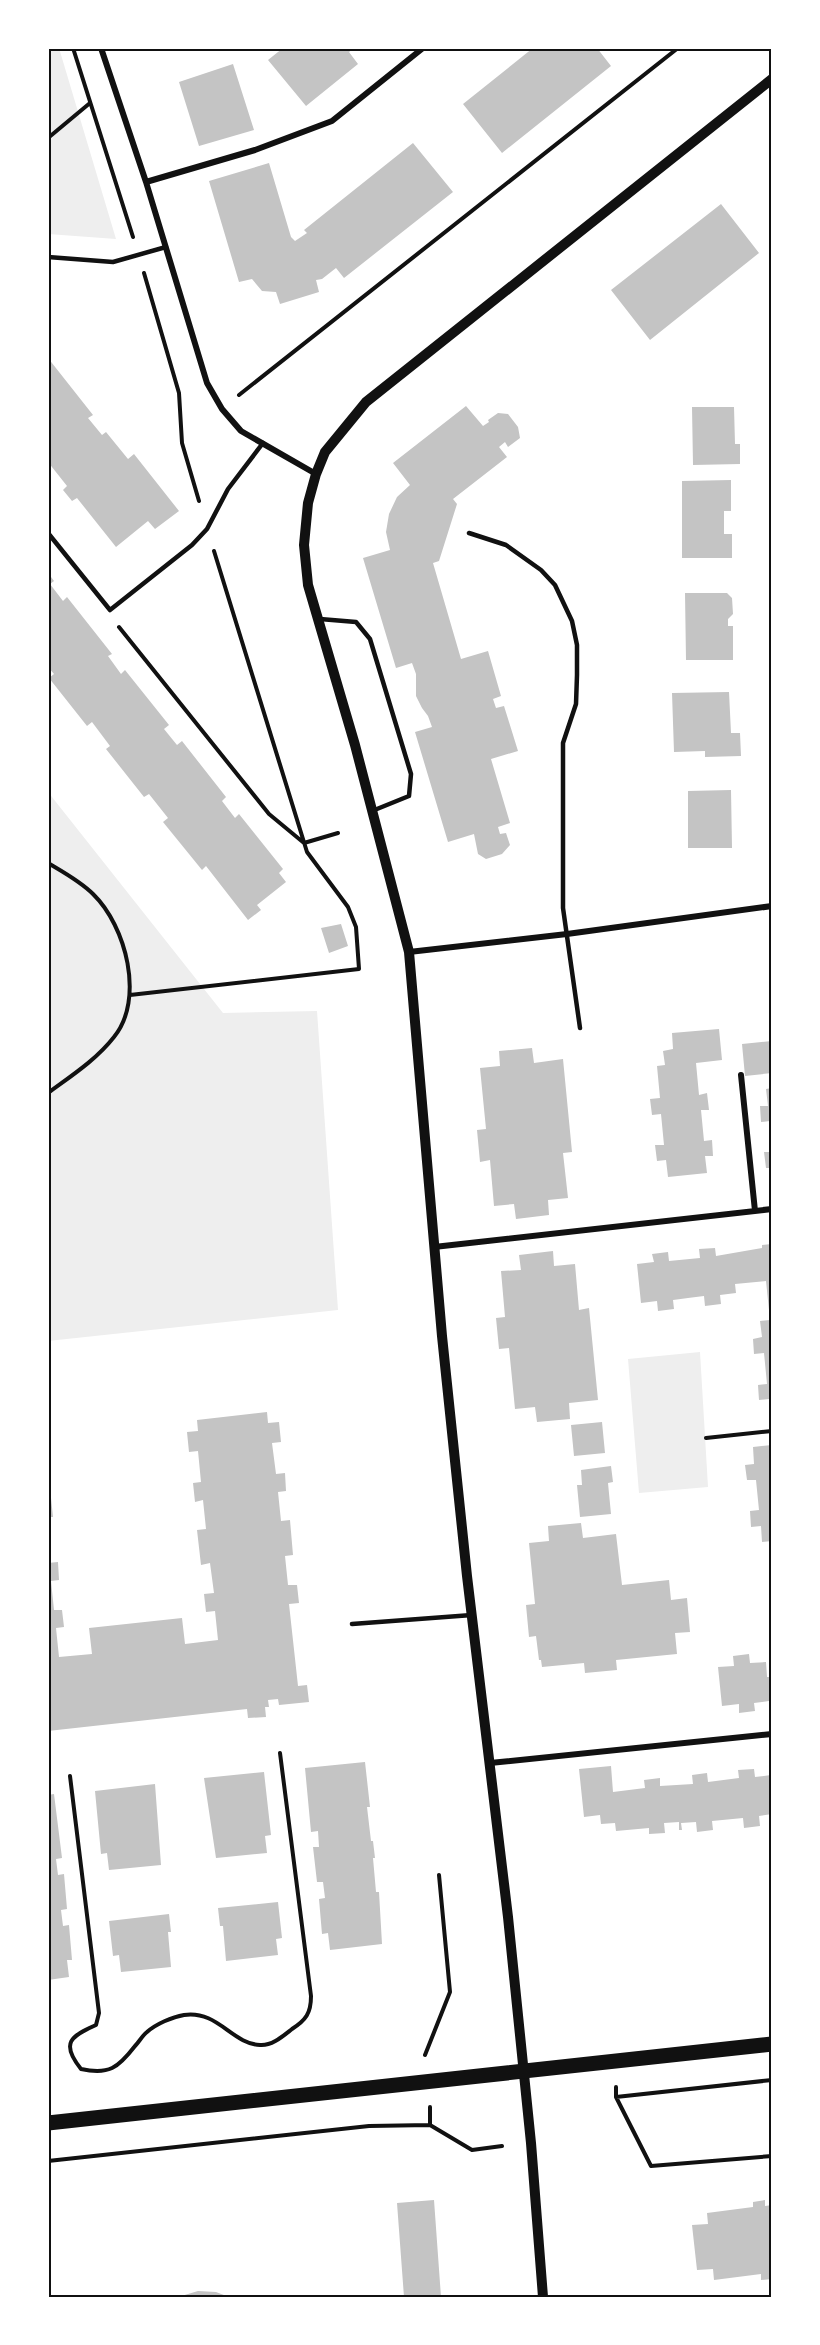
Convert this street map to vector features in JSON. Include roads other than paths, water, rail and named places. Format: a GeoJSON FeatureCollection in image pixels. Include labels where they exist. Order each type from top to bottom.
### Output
{"type":"FeatureCollection","features":[{"type":"Feature","properties":{"kind":"main road"},"geometry":{"type":"LineString","coordinates":[[48,2123],[772,2044]]}},
{"type":"Feature","properties":{"kind":"street"},"geometry":{"type":"LineString","coordinates":[[101,48],[146,182],[207,383],[222,409],[241,431],[316,474]]}},
{"type":"Feature","properties":{"kind":"street"},"geometry":{"type":"LineString","coordinates":[[146,182],[255,150],[332,121],[423,48]]}},
{"type":"Feature","properties":{"kind":"street"},"geometry":{"type":"LineString","coordinates":[[543,2297],[524,2071],[472,1615],[434,1247],[409,952],[308,585],[303,545],[308,503],[325,452],[366,402],[772,79]]}},
{"type":"Feature","properties":{"kind":"street"},"geometry":{"type":"LineString","coordinates":[[409,952],[567,934],[772,906]]}},
{"type":"Feature","properties":{"kind":"street"},"geometry":{"type":"LineString","coordinates":[[741,1076],[755,1211]]}},
{"type":"Feature","properties":{"kind":"street"},"geometry":{"type":"LineString","coordinates":[[434,1247],[772,1209]]}},
{"type":"Feature","properties":{"kind":"street"},"geometry":{"type":"LineString","coordinates":[[490,1763],[772,1734]]}},
{"type":"Feature","properties":{"kind":"lane"},"geometry":{"type":"LineString","coordinates":[[48,257],[112,262],[166,247]]}},
{"type":"Feature","properties":{"kind":"lane"},"geometry":{"type":"LineString","coordinates":[[48,532],[110,610],[192,545],[207,529],[228,489],[263,443]]}},
{"type":"Feature","properties":{"kind":"lane"},"geometry":{"type":"LineString","coordinates":[[469,533],[506,545],[541,570],[555,585],[572,621],[577,645],[576,704],[563,743],[563,908],[580,1028]]}},
{"type":"Feature","properties":{"kind":"lane"},"geometry":{"type":"LineString","coordinates":[[318,619],[356,622],[370,639],[411,774],[409,796],[372,811]]}},
{"type":"Feature","properties":{"kind":"lane"},"geometry":{"type":"LineString","coordinates":[[352,1624],[472,1615]]}}]}
